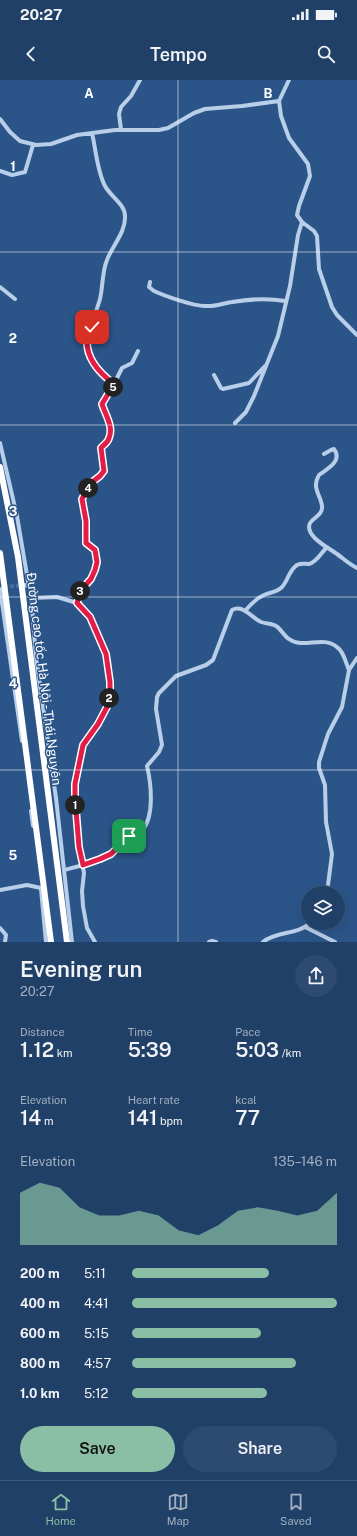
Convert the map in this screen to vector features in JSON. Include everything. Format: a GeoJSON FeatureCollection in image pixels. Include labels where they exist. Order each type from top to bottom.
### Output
{"type":"FeatureCollection","features":[{"type":"Feature","properties":{"kind":"highway","name":"Đường cao tốc Hà Nội - Thái Nguyên"},"geometry":{"type":"LineString","coordinates":[[0,467],[19,565],[67,942]]}},
{"type":"Feature","properties":{"kind":"highway","name":"Đường cao tốc Hà Nội - Thái Nguyên"},"geometry":{"type":"LineString","coordinates":[[0,553],[51,942]]}},
{"type":"Feature","properties":{"kind":"street"},"geometry":{"type":"LineString","coordinates":[[121,130],[119,114],[121,107],[132,96],[140,80]]}},
{"type":"Feature","properties":{"kind":"street"},"geometry":{"type":"LineString","coordinates":[[289,80],[279,102],[281,116],[289,138],[304,158],[309,169],[310,176],[297,212],[302,222],[314,231],[317,236],[318,265],[332,307],[337,315],[357,335]]}},
{"type":"Feature","properties":{"kind":"street"},"geometry":{"type":"LineString","coordinates":[[0,119],[16,137],[25,143],[33,145],[51,144],[77,135],[121,130],[159,130],[168,128],[194,113],[206,109],[279,102]]}},
{"type":"Feature","properties":{"kind":"street"},"geometry":{"type":"LineString","coordinates":[[92,134],[106,188],[124,209],[126,214],[121,234],[109,254],[104,266],[100,298],[87,341],[91,356],[98,370],[114,384]]}},
{"type":"Feature","properties":{"kind":"street"},"geometry":{"type":"LineString","coordinates":[[0,171],[12,175],[25,172],[33,145]]}},
{"type":"Feature","properties":{"kind":"street"},"geometry":{"type":"LineString","coordinates":[[235,423],[246,412],[252,401],[278,336],[285,301],[290,286],[298,235],[302,222]]}},
{"type":"Feature","properties":{"kind":"street"},"geometry":{"type":"LineString","coordinates":[[150,282],[149,287],[154,291],[202,306],[217,306],[231,302],[255,299],[274,299],[285,301]]}},
{"type":"Feature","properties":{"kind":"street"},"geometry":{"type":"LineString","coordinates":[[0,287],[15,299]]}},
{"type":"Feature","properties":{"kind":"street"},"geometry":{"type":"LineString","coordinates":[[77,603],[80,592],[91,579],[97,566],[95,550],[86,543],[86,521],[82,499],[91,483],[104,471],[101,448],[108,441],[110,436],[109,422],[102,404],[122,368],[132,363],[138,351]]}},
{"type":"Feature","properties":{"kind":"street"},"geometry":{"type":"LineString","coordinates":[[214,375],[222,389],[235,387],[252,381],[267,363]]}},
{"type":"Feature","properties":{"kind":"street"},"geometry":{"type":"LineString","coordinates":[[0,443],[17,516],[27,586],[32,598],[36,657],[56,798],[72,942]]}},
{"type":"Feature","properties":{"kind":"street"},"geometry":{"type":"LineString","coordinates":[[324,454],[334,449],[337,453],[333,464],[318,476],[315,482],[323,509],[322,512],[311,522],[309,529],[313,536],[357,568]]}},
{"type":"Feature","properties":{"kind":"street"},"geometry":{"type":"LineString","coordinates":[[245,611],[265,594],[273,593],[280,589],[295,566],[300,564],[310,564],[327,547]]}},
{"type":"Feature","properties":{"kind":"street"},"geometry":{"type":"LineString","coordinates":[[1,588],[29,788],[46,942]]}},
{"type":"Feature","properties":{"kind":"street"},"geometry":{"type":"LineString","coordinates":[[32,598],[57,596],[77,603],[90,617],[106,654],[110,682],[110,696],[107,707],[98,724],[83,745],[75,789],[79,847],[84,872],[82,891],[85,922],[90,935],[95,942]]}},
{"type":"Feature","properties":{"kind":"street"},"geometry":{"type":"LineString","coordinates":[[64,870],[83,865],[111,854],[129,836],[140,833],[145,828],[151,803],[151,785],[147,766],[159,752],[162,745],[156,712],[157,697],[176,676],[206,665],[213,660],[230,614],[235,609],[239,608],[261,622],[277,627],[287,637],[295,642],[307,644],[320,641],[338,648],[349,670]]}},
{"type":"Feature","properties":{"kind":"street"},"geometry":{"type":"LineString","coordinates":[[328,886],[332,854],[326,822],[325,785],[319,768],[328,734],[342,707],[349,670],[357,658]]}},
{"type":"Feature","properties":{"kind":"street"},"geometry":{"type":"LineString","coordinates":[[0,890],[27,885],[41,888]]}},
{"type":"Feature","properties":{"kind":"street"},"geometry":{"type":"LineString","coordinates":[[0,928],[6,935],[5,942]]}},
{"type":"Feature","properties":{"kind":"street"},"geometry":{"type":"LineString","coordinates":[[263,942],[283,933],[301,928]]}},
{"type":"Feature","properties":{"kind":"street"},"geometry":{"type":"LineString","coordinates":[[311,930],[335,942]]}},
{"type":"Feature","properties":{"kind":"street"},"geometry":{"type":"LineString","coordinates":[[209,942],[216,942]]}},
{"type":"Feature","properties":{"kind":"tunnel"},"geometry":{"type":"LineString","coordinates":[[4,587],[23,585]]}},
{"type":"Feature","properties":{"kind":"route"},"geometry":{"type":"LineString","coordinates":[[92,327],[87,341],[92,359],[98,370],[114,384],[102,404],[108,417],[110,436],[108,441],[101,448],[104,471],[91,483],[82,499],[84,517],[86,521],[85,539],[86,543],[95,550],[97,566],[91,579],[81,590],[77,603],[90,617],[99,641],[106,654],[110,674],[110,696],[105,712],[83,745],[77,770],[75,798],[79,847],[83,865],[111,854],[129,836]]}}]}
